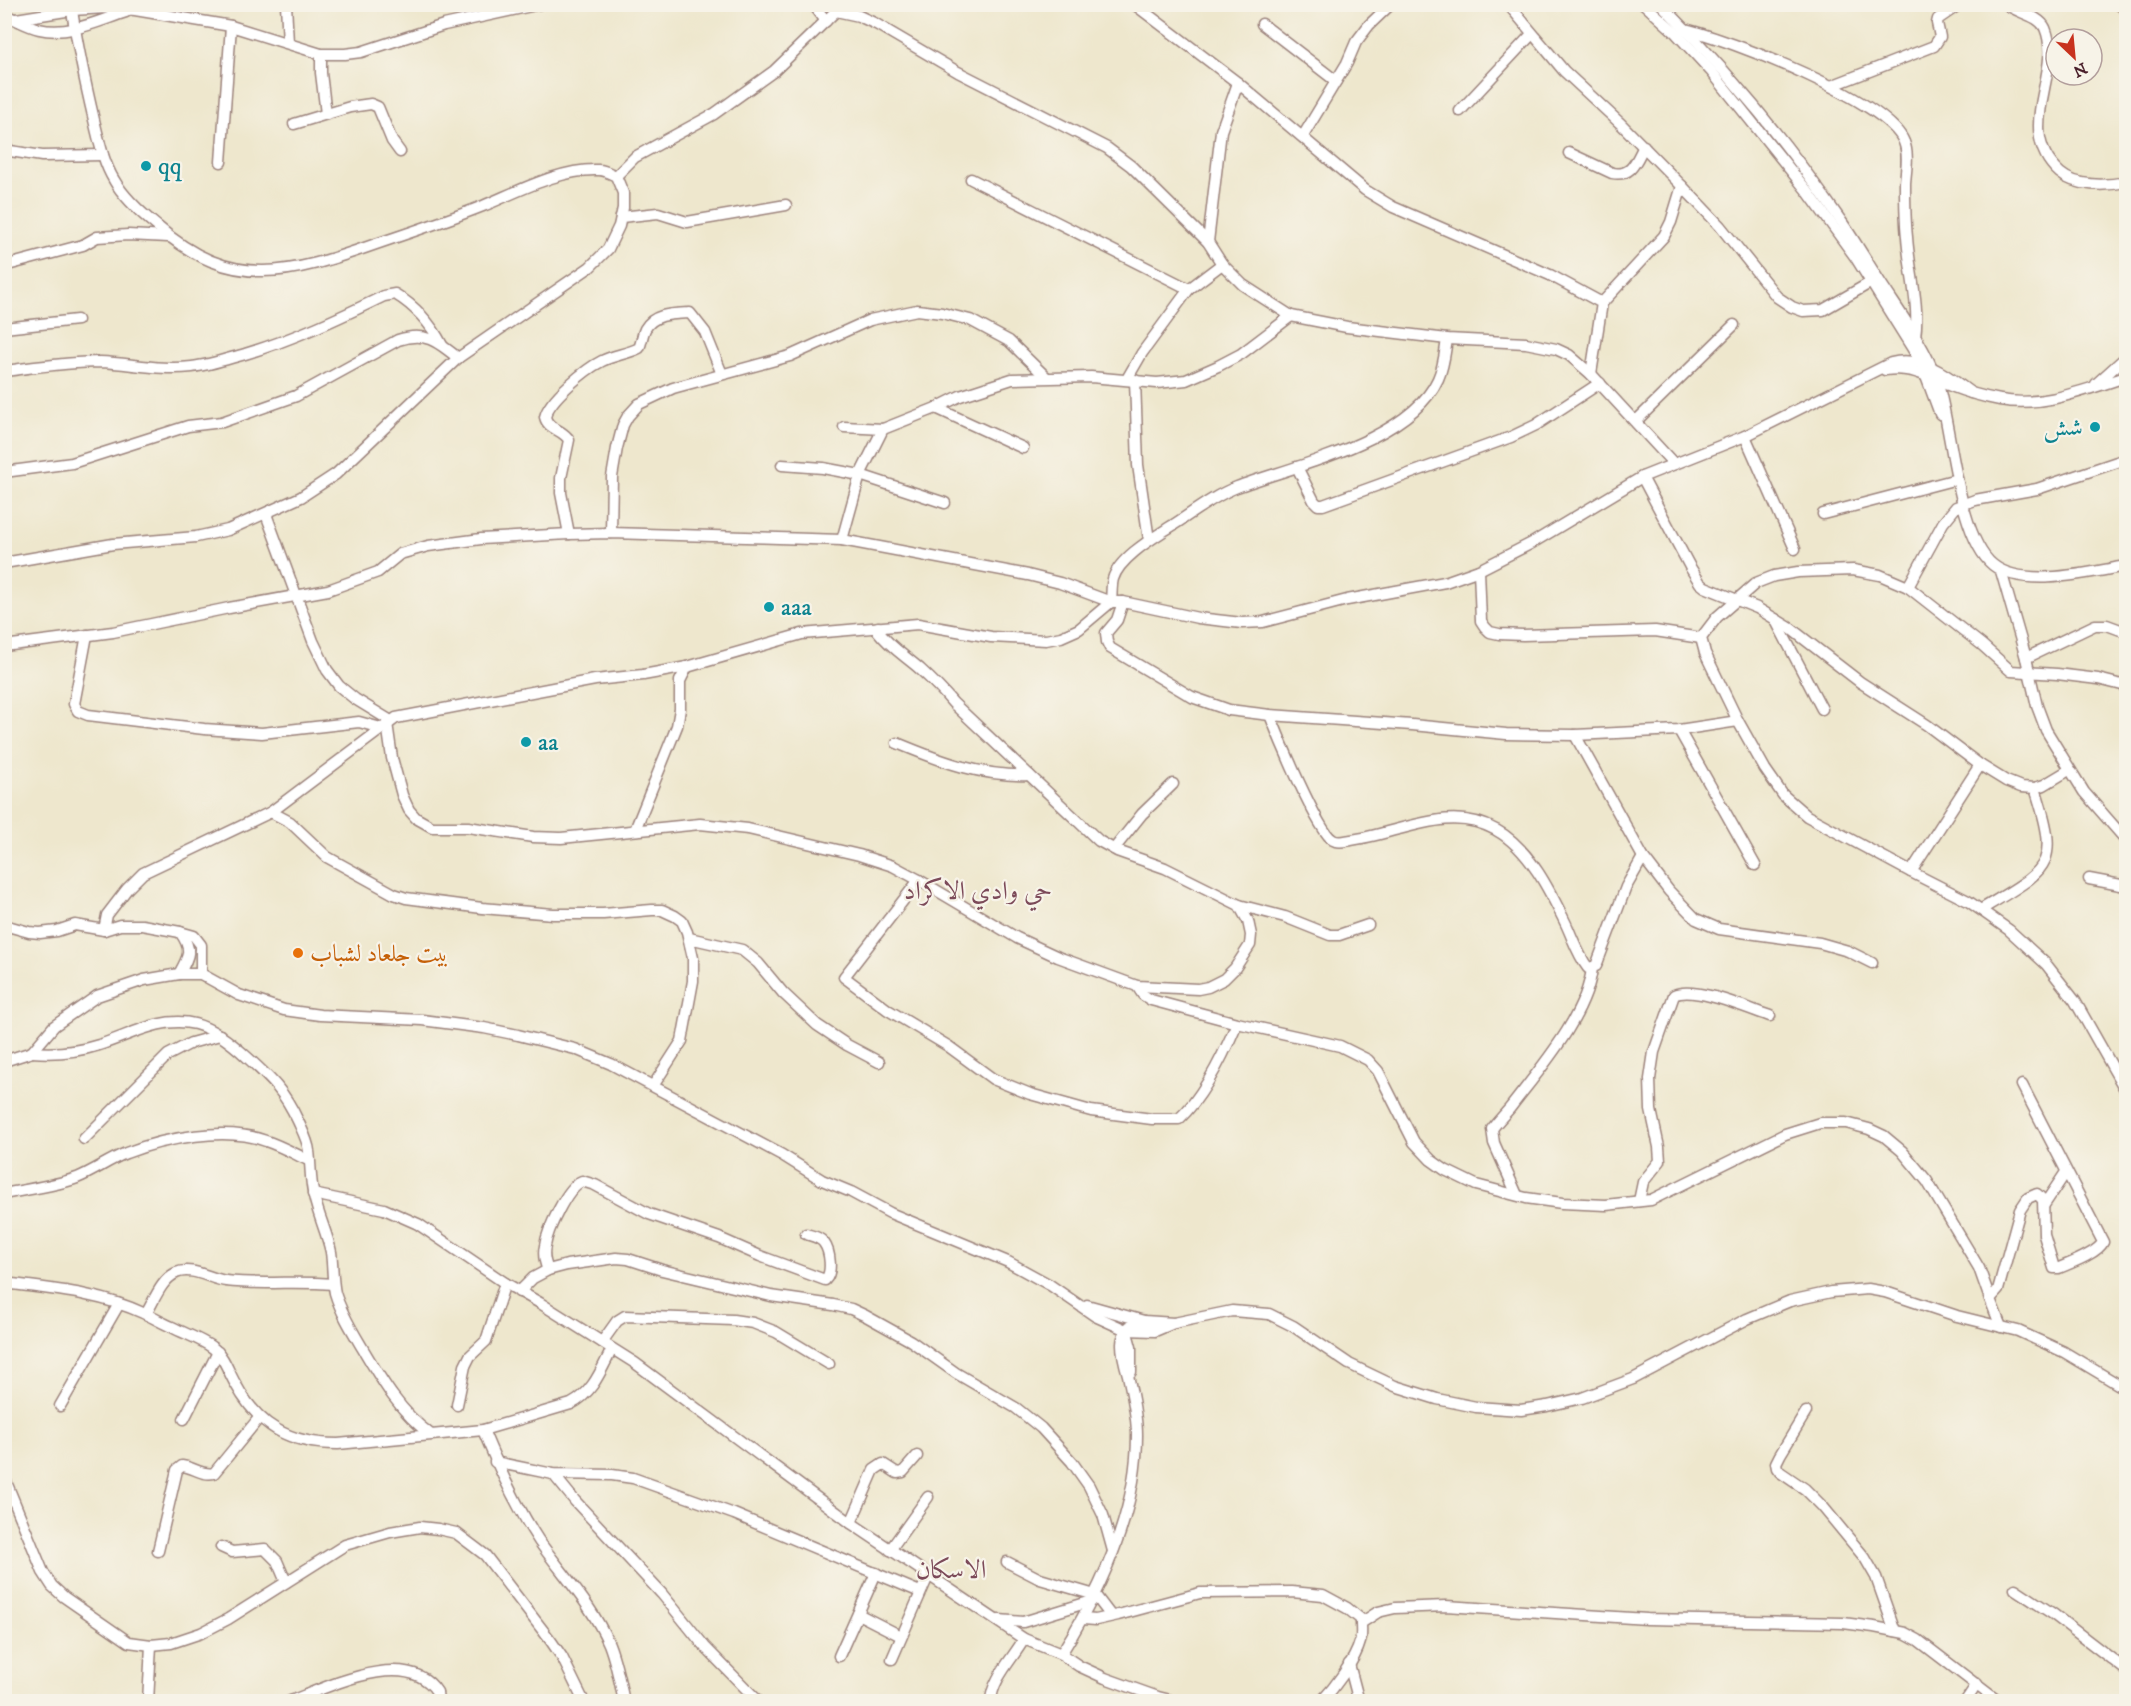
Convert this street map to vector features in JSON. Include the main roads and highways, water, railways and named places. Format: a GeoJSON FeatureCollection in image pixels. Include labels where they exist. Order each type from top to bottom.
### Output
{"type":"FeatureCollection","features":[{"type":"Feature","properties":{"kind":"main road"},"geometry":{"type":"LineString","coordinates":[[2119,4],[2127,9]]}},
{"type":"Feature","properties":{"kind":"place","name":"qq"},"geometry":{"type":"Point","coordinates":[146,166]}},
{"type":"Feature","properties":{"kind":"place","name":"شش"},"geometry":{"type":"Point","coordinates":[2095,427]}},
{"type":"Feature","properties":{"kind":"place","name":"aaa"},"geometry":{"type":"Point","coordinates":[769,607]}},
{"type":"Feature","properties":{"kind":"place","name":"aa"},"geometry":{"type":"Point","coordinates":[526,742]}},
{"type":"Feature","properties":{"kind":"place","name":"بيت جلعاد لشباب"},"geometry":{"type":"Point","coordinates":[298,953]}},
{"type":"Feature","properties":{"kind":"district","name":"حي وادي الاكراد"},"geometry":{"type":"Point","coordinates":[978,890]}},
{"type":"Feature","properties":{"kind":"district","name":"الاسكان"},"geometry":{"type":"Point","coordinates":[951,1569]}}]}
